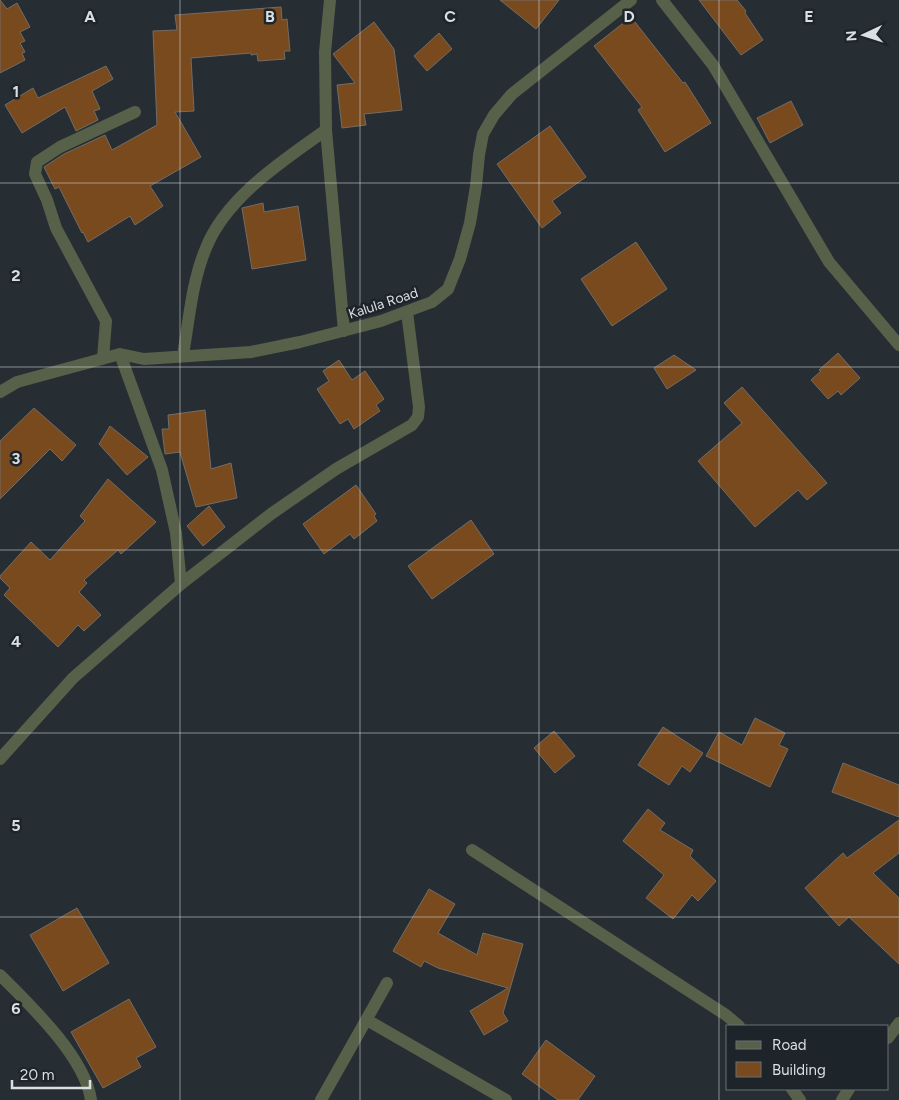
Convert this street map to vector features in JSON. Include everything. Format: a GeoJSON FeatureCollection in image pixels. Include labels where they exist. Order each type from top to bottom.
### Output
{"type":"FeatureCollection","features":[{"type":"Feature","properties":{"kind":"street"},"geometry":{"type":"LineString","coordinates":[[330,0],[325,52],[326,130],[344,331]]}},
{"type":"Feature","properties":{"kind":"street","name":"Kalula Road"},"geometry":{"type":"LineString","coordinates":[[0,392],[17,382],[120,354],[144,358],[251,352],[344,331],[407,312],[432,302],[448,289],[470,223],[483,134],[494,115],[512,94],[631,0]]}},
{"type":"Feature","properties":{"kind":"street"},"geometry":{"type":"LineString","coordinates":[[662,0],[712,65],[829,262],[899,345]]}},
{"type":"Feature","properties":{"kind":"street"},"geometry":{"type":"LineString","coordinates":[[104,358],[106,321],[56,228],[47,200],[35,174],[37,162],[60,147],[135,112]]}},
{"type":"Feature","properties":{"kind":"street"},"geometry":{"type":"LineString","coordinates":[[183,355],[196,282],[206,248],[219,223],[250,188],[292,154],[326,130]]}},
{"type":"Feature","properties":{"kind":"street"},"geometry":{"type":"LineString","coordinates":[[0,759],[73,678],[181,584],[271,514],[336,469],[412,425],[418,417],[419,407],[407,312]]}},
{"type":"Feature","properties":{"kind":"street"},"geometry":{"type":"LineString","coordinates":[[120,354],[162,470],[176,533],[181,584]]}},
{"type":"Feature","properties":{"kind":"street"},"geometry":{"type":"LineString","coordinates":[[472,850],[726,1015],[738,1025]]}},
{"type":"Feature","properties":{"kind":"street"},"geometry":{"type":"LineString","coordinates":[[0,975],[32,1007],[74,1059],[92,1100]]}},
{"type":"Feature","properties":{"kind":"street"},"geometry":{"type":"LineString","coordinates":[[321,1100],[387,983]]}},
{"type":"Feature","properties":{"kind":"street"},"geometry":{"type":"LineString","coordinates":[[367,1020],[506,1100]]}},
{"type":"Feature","properties":{"kind":"street"},"geometry":{"type":"LineString","coordinates":[[889,1037],[899,1024]]}},
{"type":"Feature","properties":{"kind":"building"},"geometry":{"type":"Polygon","coordinates":[[[0,0],[7,9],[17,3],[30,27],[20,32],[25,41],[20,43],[25,52],[22,53],[25,60],[0,73],[0,0]]]}},
{"type":"Feature","properties":{"kind":"building"},"geometry":{"type":"Polygon","coordinates":[[[500,0],[559,0],[536,29],[500,0]]]}},
{"type":"Feature","properties":{"kind":"building"},"geometry":{"type":"Polygon","coordinates":[[[699,0],[737,0],[746,11],[745,13],[763,40],[741,55],[699,0]]]}},
{"type":"Feature","properties":{"kind":"building"},"geometry":{"type":"Polygon","coordinates":[[[281,7],[282,20],[287,19],[290,51],[284,51],[285,59],[258,61],[257,54],[251,55],[251,53],[191,58],[194,111],[175,112],[201,157],[150,186],[163,206],[135,225],[130,216],[88,242],[59,187],[55,189],[44,167],[64,154],[105,135],[112,150],[157,125],[153,31],[177,30],[175,15],[281,7]]]}},
{"type":"Feature","properties":{"kind":"building"},"geometry":{"type":"Polygon","coordinates":[[[631,17],[683,83],[685,82],[711,123],[665,152],[638,110],[642,107],[594,46],[631,17]]]}},
{"type":"Feature","properties":{"kind":"building"},"geometry":{"type":"Polygon","coordinates":[[[374,22],[394,49],[402,110],[364,114],[366,125],[342,128],[337,85],[355,83],[333,54],[374,22]]]}},
{"type":"Feature","properties":{"kind":"building"},"geometry":{"type":"Polygon","coordinates":[[[439,33],[452,49],[427,71],[414,56],[439,33]]]}},
{"type":"Feature","properties":{"kind":"building"},"geometry":{"type":"Polygon","coordinates":[[[106,66],[113,79],[92,91],[100,109],[94,111],[98,120],[76,131],[65,107],[22,133],[5,105],[33,88],[38,98],[106,66]]]}},
{"type":"Feature","properties":{"kind":"building"},"geometry":{"type":"Polygon","coordinates":[[[791,101],[803,125],[770,143],[757,118],[791,101]]]}},
{"type":"Feature","properties":{"kind":"building"},"geometry":{"type":"Polygon","coordinates":[[[550,126],[586,177],[552,201],[561,213],[542,228],[497,164],[550,126]]]}},
{"type":"Feature","properties":{"kind":"building"},"geometry":{"type":"Polygon","coordinates":[[[263,203],[264,212],[298,206],[306,260],[252,269],[242,208],[263,203]]]}},
{"type":"Feature","properties":{"kind":"building"},"geometry":{"type":"Polygon","coordinates":[[[636,242],[667,289],[612,326],[581,279],[636,242]]]}},
{"type":"Feature","properties":{"kind":"building"},"geometry":{"type":"Polygon","coordinates":[[[838,353],[860,378],[841,395],[838,391],[828,399],[811,380],[838,353]]]}},
{"type":"Feature","properties":{"kind":"building"},"geometry":{"type":"Polygon","coordinates":[[[674,355],[696,370],[667,389],[654,368],[674,355]]]}},
{"type":"Feature","properties":{"kind":"building"},"geometry":{"type":"Polygon","coordinates":[[[339,360],[352,380],[365,371],[384,399],[376,405],[380,411],[354,429],[348,419],[340,424],[317,389],[329,381],[323,371],[339,360]]]}},
{"type":"Feature","properties":{"kind":"building"},"geometry":{"type":"Polygon","coordinates":[[[742,387],[827,483],[807,500],[798,490],[755,527],[698,461],[742,423],[724,403],[742,387]]]}},
{"type":"Feature","properties":{"kind":"building"},"geometry":{"type":"Polygon","coordinates":[[[34,408],[76,445],[62,461],[50,449],[0,499],[0,441],[34,408]]]}},
{"type":"Feature","properties":{"kind":"building"},"geometry":{"type":"Polygon","coordinates":[[[205,410],[211,469],[231,463],[237,498],[196,507],[180,452],[165,454],[162,429],[169,429],[168,415],[205,410]]]}},
{"type":"Feature","properties":{"kind":"building"},"geometry":{"type":"Polygon","coordinates":[[[110,426],[148,457],[127,475],[99,444],[110,426]]]}},
{"type":"Feature","properties":{"kind":"building"},"geometry":{"type":"Polygon","coordinates":[[[108,479],[156,522],[121,554],[118,550],[84,580],[87,583],[79,592],[101,615],[84,631],[78,625],[58,647],[4,595],[10,588],[0,576],[31,542],[50,560],[85,521],[80,516],[108,479]]]}},
{"type":"Feature","properties":{"kind":"building"},"geometry":{"type":"Polygon","coordinates":[[[356,485],[376,514],[374,516],[377,521],[354,539],[350,534],[324,554],[303,524],[356,485]]]}},
{"type":"Feature","properties":{"kind":"building"},"geometry":{"type":"Polygon","coordinates":[[[209,506],[225,527],[203,546],[187,526],[209,506]]]}},
{"type":"Feature","properties":{"kind":"building"},"geometry":{"type":"Polygon","coordinates":[[[471,520],[494,554],[432,599],[408,566],[471,520]]]}},
{"type":"Feature","properties":{"kind":"building"},"geometry":{"type":"Polygon","coordinates":[[[755,718],[785,733],[779,745],[788,749],[770,787],[706,756],[719,732],[742,745],[755,718]]]}},
{"type":"Feature","properties":{"kind":"building"},"geometry":{"type":"Polygon","coordinates":[[[663,727],[703,753],[690,772],[682,766],[669,785],[638,765],[663,727]]]}},
{"type":"Feature","properties":{"kind":"building"},"geometry":{"type":"Polygon","coordinates":[[[554,731],[575,756],[555,773],[534,748],[554,731]]]}},
{"type":"Feature","properties":{"kind":"building"},"geometry":{"type":"Polygon","coordinates":[[[843,763],[899,785],[899,817],[832,792],[843,763]]]}},
{"type":"Feature","properties":{"kind":"building"},"geometry":{"type":"Polygon","coordinates":[[[648,809],[665,823],[660,830],[693,850],[690,856],[716,881],[698,901],[692,895],[673,919],[646,898],[664,875],[623,841],[648,809]]]}},
{"type":"Feature","properties":{"kind":"building"},"geometry":{"type":"Polygon","coordinates":[[[899,820],[899,853],[873,873],[899,898],[899,964],[849,917],[839,926],[805,888],[843,853],[847,858],[899,820]]]}},
{"type":"Feature","properties":{"kind":"building"},"geometry":{"type":"Polygon","coordinates":[[[429,889],[455,904],[438,933],[477,955],[483,933],[523,944],[503,1013],[508,1021],[484,1035],[470,1011],[508,988],[438,968],[424,961],[421,967],[393,951],[429,889]]]}},
{"type":"Feature","properties":{"kind":"building"},"geometry":{"type":"Polygon","coordinates":[[[77,908],[109,963],[63,991],[30,935],[77,908]]]}},
{"type":"Feature","properties":{"kind":"building"},"geometry":{"type":"Polygon","coordinates":[[[129,999],[156,1047],[136,1058],[141,1067],[103,1088],[71,1032],[129,999]]]}},
{"type":"Feature","properties":{"kind":"building"},"geometry":{"type":"Polygon","coordinates":[[[546,1040],[595,1076],[578,1100],[558,1100],[522,1074],[546,1040]]]}}]}
